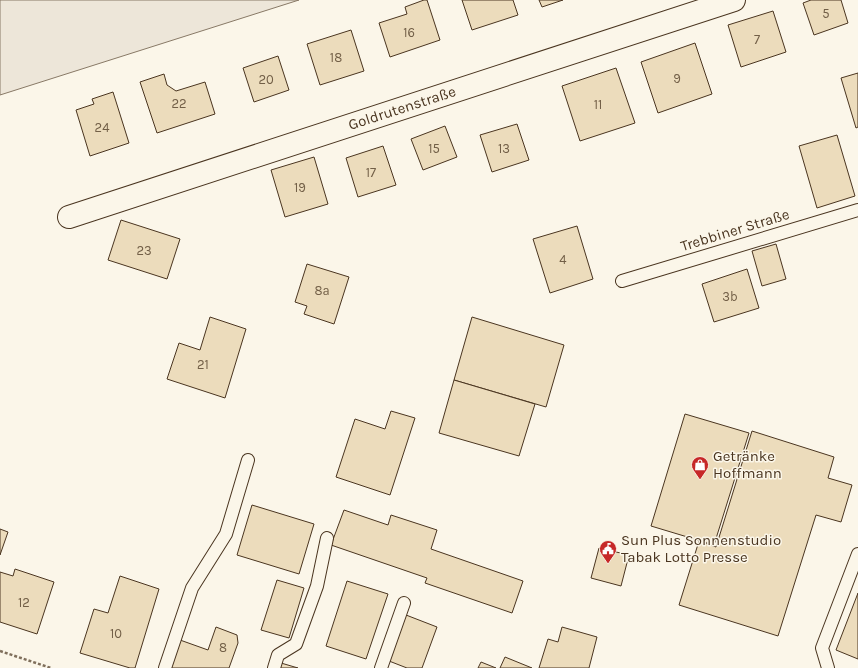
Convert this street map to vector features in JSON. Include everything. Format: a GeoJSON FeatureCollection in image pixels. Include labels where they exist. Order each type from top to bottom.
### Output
{"type":"FeatureCollection","features":[{"type":"Feature","properties":{"kind":"street","name":"Goldrutenstraße"},"geometry":{"type":"LineString","coordinates":[[70,217],[734,0]]}},
{"type":"Feature","properties":{"kind":"lane","name":"Trebbiner Straße"},"geometry":{"type":"LineString","coordinates":[[622,281],[858,210]]}},
{"type":"Feature","properties":{"kind":"lane"},"geometry":{"type":"LineString","coordinates":[[165,668],[192,588],[226,534],[248,460]]}},
{"type":"Feature","properties":{"kind":"lane"},"geometry":{"type":"LineString","coordinates":[[274,668],[278,655],[296,644],[317,586],[327,538]]}},
{"type":"Feature","properties":{"kind":"lane"},"geometry":{"type":"LineString","coordinates":[[828,668],[822,648],[858,554]]}},
{"type":"Feature","properties":{"kind":"lane"},"geometry":{"type":"LineString","coordinates":[[381,668],[404,603]]}},
{"type":"Feature","properties":{"kind":"path"},"geometry":{"type":"LineString","coordinates":[[0,651],[51,668]]}},
{"type":"Feature","properties":{"kind":"shaded area"},"geometry":{"type":"Polygon","coordinates":[[[0,0],[299,0],[0,95],[0,0]]]}},
{"type":"Feature","properties":{"kind":"building"},"geometry":{"type":"Polygon","coordinates":[[[427,0],[440,40],[390,57],[379,23],[407,14],[405,7],[427,0]]]}},
{"type":"Feature","properties":{"kind":"building"},"geometry":{"type":"Polygon","coordinates":[[[462,0],[513,0],[518,15],[472,30],[462,0]]]}},
{"type":"Feature","properties":{"kind":"building"},"geometry":{"type":"Polygon","coordinates":[[[539,0],[563,0],[542,7],[539,0]]]}},
{"type":"Feature","properties":{"kind":"building"},"geometry":{"type":"Polygon","coordinates":[[[811,0],[841,0],[848,23],[814,35],[803,3],[811,0]]]}},
{"type":"Feature","properties":{"kind":"building"},"geometry":{"type":"Polygon","coordinates":[[[773,11],[786,52],[741,67],[728,25],[773,11]]]}},
{"type":"Feature","properties":{"kind":"building"},"geometry":{"type":"Polygon","coordinates":[[[351,30],[364,71],[320,85],[307,44],[351,30]]]}},
{"type":"Feature","properties":{"kind":"building"},"geometry":{"type":"Polygon","coordinates":[[[695,43],[712,94],[658,113],[641,62],[695,43]]]}},
{"type":"Feature","properties":{"kind":"building"},"geometry":{"type":"Polygon","coordinates":[[[278,56],[289,90],[254,102],[243,68],[278,56]]]}},
{"type":"Feature","properties":{"kind":"building"},"geometry":{"type":"Polygon","coordinates":[[[616,68],[635,123],[580,141],[562,86],[616,68]]]}},
{"type":"Feature","properties":{"kind":"building"},"geometry":{"type":"Polygon","coordinates":[[[858,73],[858,127],[856,128],[841,78],[858,73]]]}},
{"type":"Feature","properties":{"kind":"building"},"geometry":{"type":"Polygon","coordinates":[[[164,74],[167,85],[176,91],[205,82],[215,114],[157,133],[140,82],[164,74]]]}},
{"type":"Feature","properties":{"kind":"building"},"geometry":{"type":"Polygon","coordinates":[[[113,92],[129,143],[90,156],[76,110],[94,104],[92,99],[113,92]]]}},
{"type":"Feature","properties":{"kind":"building"},"geometry":{"type":"Polygon","coordinates":[[[517,124],[529,160],[492,172],[480,135],[517,124]]]}},
{"type":"Feature","properties":{"kind":"building"},"geometry":{"type":"Polygon","coordinates":[[[445,126],[457,157],[423,170],[411,139],[445,126]]]}},
{"type":"Feature","properties":{"kind":"building"},"geometry":{"type":"Polygon","coordinates":[[[837,135],[855,196],[817,208],[799,146],[837,135]]]}},
{"type":"Feature","properties":{"kind":"building"},"geometry":{"type":"Polygon","coordinates":[[[383,146],[396,185],[358,197],[346,158],[383,146]]]}},
{"type":"Feature","properties":{"kind":"building"},"geometry":{"type":"Polygon","coordinates":[[[314,157],[328,204],[285,217],[271,170],[314,157]]]}},
{"type":"Feature","properties":{"kind":"building"},"geometry":{"type":"Polygon","coordinates":[[[121,220],[180,239],[167,279],[108,260],[121,220]]]}},
{"type":"Feature","properties":{"kind":"building"},"geometry":{"type":"Polygon","coordinates":[[[577,226],[593,279],[550,293],[533,239],[577,226]]]}},
{"type":"Feature","properties":{"kind":"building"},"geometry":{"type":"Polygon","coordinates":[[[776,244],[786,279],[762,286],[752,251],[776,244]]]}},
{"type":"Feature","properties":{"kind":"building"},"geometry":{"type":"Polygon","coordinates":[[[307,264],[349,277],[334,324],[304,314],[307,306],[295,302],[307,264]]]}},
{"type":"Feature","properties":{"kind":"building"},"geometry":{"type":"Polygon","coordinates":[[[747,269],[759,308],[714,322],[702,284],[747,269]]]}},
{"type":"Feature","properties":{"kind":"building"},"geometry":{"type":"Polygon","coordinates":[[[210,317],[246,329],[225,398],[167,379],[179,343],[200,350],[210,317]]]}},
{"type":"Feature","properties":{"kind":"building"},"geometry":{"type":"Polygon","coordinates":[[[472,317],[564,345],[546,407],[454,380],[472,317]]]}},
{"type":"Feature","properties":{"kind":"building"},"geometry":{"type":"Polygon","coordinates":[[[454,380],[535,404],[519,456],[439,433],[454,380]]]}},
{"type":"Feature","properties":{"kind":"building"},"geometry":{"type":"Polygon","coordinates":[[[391,411],[415,418],[390,495],[336,477],[355,419],[385,429],[391,411]]]}},
{"type":"Feature","properties":{"kind":"building","name":"Getränke Hoffmann"},"geometry":{"type":"Polygon","coordinates":[[[685,414],[749,433],[714,545],[651,526],[685,414]]]}},
{"type":"Feature","properties":{"kind":"building"},"geometry":{"type":"Polygon","coordinates":[[[752,431],[834,457],[828,478],[852,485],[841,522],[816,515],[778,636],[679,605],[699,541],[716,547],[752,431]]]}},
{"type":"Feature","properties":{"kind":"building"},"geometry":{"type":"Polygon","coordinates":[[[252,505],[314,524],[299,574],[237,555],[252,505]]]}},
{"type":"Feature","properties":{"kind":"building"},"geometry":{"type":"Polygon","coordinates":[[[344,510],[388,525],[391,515],[437,530],[431,549],[523,581],[512,613],[425,583],[427,578],[331,545],[344,510]]]}},
{"type":"Feature","properties":{"kind":"building"},"geometry":{"type":"Polygon","coordinates":[[[0,529],[8,532],[0,555],[0,529]]]}},
{"type":"Feature","properties":{"kind":"building"},"geometry":{"type":"Polygon","coordinates":[[[599,548],[629,555],[621,586],[591,578],[599,548]]]}},
{"type":"Feature","properties":{"kind":"building"},"geometry":{"type":"Polygon","coordinates":[[[15,569],[54,582],[37,634],[0,622],[0,572],[13,576],[15,569]]]}},
{"type":"Feature","properties":{"kind":"building"},"geometry":{"type":"Polygon","coordinates":[[[120,576],[159,589],[135,668],[130,668],[80,653],[94,609],[108,613],[120,576]]]}},
{"type":"Feature","properties":{"kind":"building"},"geometry":{"type":"Polygon","coordinates":[[[277,580],[304,588],[289,638],[261,630],[277,580]]]}},
{"type":"Feature","properties":{"kind":"building"},"geometry":{"type":"Polygon","coordinates":[[[347,581],[388,594],[366,659],[326,646],[347,581]]]}},
{"type":"Feature","properties":{"kind":"building"},"geometry":{"type":"Polygon","coordinates":[[[858,593],[858,659],[836,650],[858,593]]]}},
{"type":"Feature","properties":{"kind":"building"},"geometry":{"type":"Polygon","coordinates":[[[406,615],[437,627],[422,668],[407,668],[389,661],[406,615]]]}},
{"type":"Feature","properties":{"kind":"building"},"geometry":{"type":"Polygon","coordinates":[[[216,627],[237,635],[238,643],[229,668],[170,668],[180,640],[208,650],[216,627]]]}},
{"type":"Feature","properties":{"kind":"building"},"geometry":{"type":"Polygon","coordinates":[[[562,627],[597,637],[589,668],[539,668],[548,639],[558,642],[562,627]]]}},
{"type":"Feature","properties":{"kind":"building"},"geometry":{"type":"Polygon","coordinates":[[[505,657],[532,668],[500,668],[505,657]]]}},
{"type":"Feature","properties":{"kind":"building"},"geometry":{"type":"Polygon","coordinates":[[[481,662],[496,668],[478,668],[481,662]]]}},
{"type":"Feature","properties":{"kind":"building"},"geometry":{"type":"Polygon","coordinates":[[[281,663],[298,668],[280,668],[281,663]]]}},
{"type":"Feature","properties":{"kind":"place","name":"Getränke Hoffmann"},"geometry":{"type":"Point","coordinates":[700,480]}},
{"type":"Feature","properties":{"kind":"place","name":"Sun Plus Sonnenstudio Tabak Lotto Presse"},"geometry":{"type":"Point","coordinates":[608,564]}}]}
